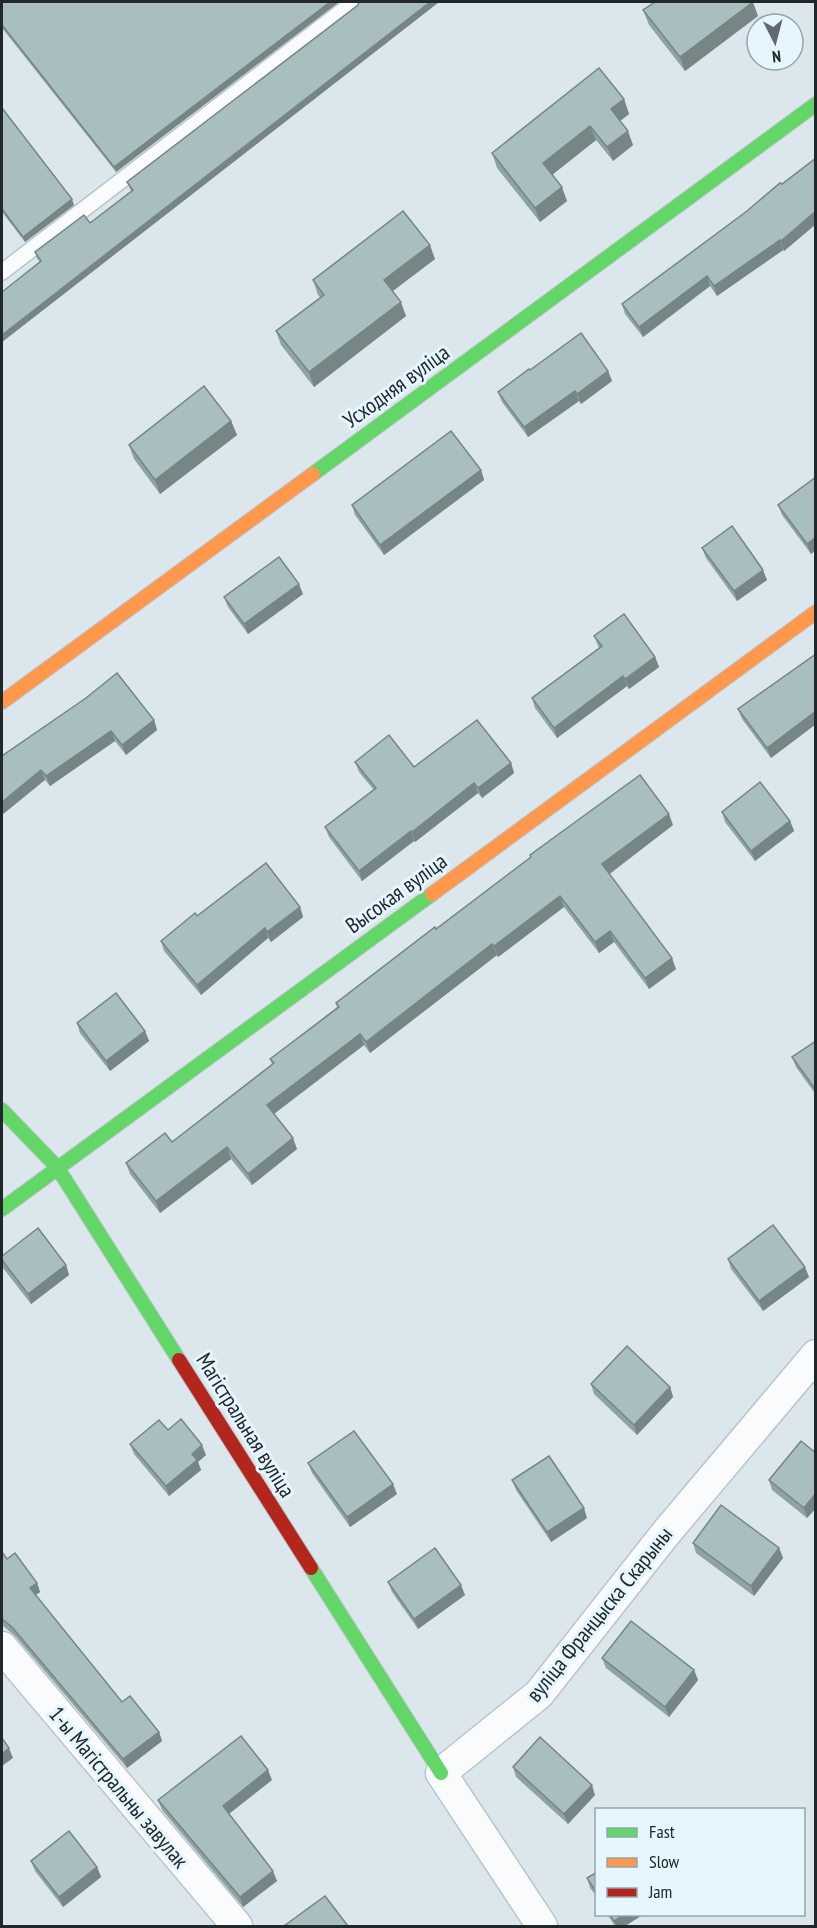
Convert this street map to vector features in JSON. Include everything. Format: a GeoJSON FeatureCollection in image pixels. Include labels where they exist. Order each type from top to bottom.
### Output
{"type":"FeatureCollection","features":[{"type":"Feature","properties":{"kind":"street","name":"Усходняя вуліца"},"geometry":{"type":"LineString","coordinates":[[2,702],[816,105]]}},
{"type":"Feature","properties":{"kind":"street","name":"Высокая вуліца"},"geometry":{"type":"LineString","coordinates":[[2,1209],[816,612]]}},
{"type":"Feature","properties":{"kind":"street","name":"Магістральная вуліца"},"geometry":{"type":"LineString","coordinates":[[2,1110],[57,1167],[441,1773]]}},
{"type":"Feature","properties":{"kind":"street","name":"вуліца Францыска Скарыны"},"geometry":{"type":"LineString","coordinates":[[441,1773],[539,1694],[666,1533],[816,1355]]}},
{"type":"Feature","properties":{"kind":"street","name":"1-ы Магістральны завулак"},"geometry":{"type":"LineString","coordinates":[[2,1647],[237,1926]]}},
{"type":"Feature","properties":{"kind":"street"},"geometry":{"type":"LineString","coordinates":[[441,1773],[542,1926]]}},
{"type":"Feature","properties":{"kind":"lane"},"geometry":{"type":"LineString","coordinates":[[2,272],[354,2]]}},
{"type":"Feature","properties":{"kind":"building"},"geometry":{"type":"Polygon","coordinates":[[[2,2],[330,2],[114,167],[2,25],[2,2]]]}},
{"type":"Feature","properties":{"kind":"building"},"geometry":{"type":"Polygon","coordinates":[[[359,2],[430,2],[2,335],[2,292],[41,261],[35,252],[84,215],[90,223],[133,190],[127,182],[359,2]]]}},
{"type":"Feature","properties":{"kind":"building"},"geometry":{"type":"Polygon","coordinates":[[[655,2],[753,2],[680,57],[643,10],[655,2]]]}},
{"type":"Feature","properties":{"kind":"building"},"geometry":{"type":"Polygon","coordinates":[[[599,68],[624,99],[611,109],[628,131],[607,147],[590,126],[543,163],[562,187],[535,208],[492,153],[599,68]]]}},
{"type":"Feature","properties":{"kind":"building"},"geometry":{"type":"Polygon","coordinates":[[[2,108],[72,199],[23,237],[2,209],[2,108]]]}},
{"type":"Feature","properties":{"kind":"building"},"geometry":{"type":"Polygon","coordinates":[[[816,158],[816,211],[781,241],[714,286],[707,276],[639,327],[622,304],[816,158]]]}},
{"type":"Feature","properties":{"kind":"building"},"geometry":{"type":"Polygon","coordinates":[[[403,211],[430,245],[384,280],[401,302],[309,372],[276,331],[324,295],[313,280],[403,211]]]}},
{"type":"Feature","properties":{"kind":"building"},"geometry":{"type":"Polygon","coordinates":[[[581,333],[608,371],[577,394],[575,391],[524,427],[498,392],[581,333]]]}},
{"type":"Feature","properties":{"kind":"building"},"geometry":{"type":"Polygon","coordinates":[[[204,386],[231,421],[155,480],[129,445],[204,386]]]}},
{"type":"Feature","properties":{"kind":"building"},"geometry":{"type":"Polygon","coordinates":[[[451,431],[481,470],[380,545],[352,505],[451,431]]]}},
{"type":"Feature","properties":{"kind":"building"},"geometry":{"type":"Polygon","coordinates":[[[816,477],[816,537],[807,544],[778,505],[816,477]]]}},
{"type":"Feature","properties":{"kind":"building"},"geometry":{"type":"Polygon","coordinates":[[[732,526],[763,570],[734,591],[702,548],[732,526]]]}},
{"type":"Feature","properties":{"kind":"building"},"geometry":{"type":"Polygon","coordinates":[[[279,557],[299,584],[244,624],[224,597],[279,557]]]}},
{"type":"Feature","properties":{"kind":"building"},"geometry":{"type":"Polygon","coordinates":[[[624,614],[655,657],[625,679],[623,676],[554,728],[532,698],[602,646],[594,636],[624,614]]]}},
{"type":"Feature","properties":{"kind":"building"},"geometry":{"type":"Polygon","coordinates":[[[816,654],[816,711],[767,748],[738,709],[816,654]]]}},
{"type":"Feature","properties":{"kind":"building"},"geometry":{"type":"Polygon","coordinates":[[[117,673],[154,720],[122,745],[111,731],[46,776],[41,770],[2,802],[2,756],[86,698],[117,673]]]}},
{"type":"Feature","properties":{"kind":"building"},"geometry":{"type":"Polygon","coordinates":[[[477,720],[511,763],[478,788],[474,783],[359,871],[325,827],[376,788],[355,762],[389,735],[414,767],[477,720]]]}},
{"type":"Feature","properties":{"kind":"building"},"geometry":{"type":"Polygon","coordinates":[[[640,775],[669,814],[602,864],[672,958],[645,978],[610,931],[595,942],[560,896],[494,946],[492,944],[366,1042],[360,1034],[267,1105],[293,1138],[248,1174],[227,1147],[156,1201],[126,1163],[165,1133],[172,1142],[274,1063],[270,1059],[339,1007],[336,1003],[531,857],[530,855],[640,775]]]}},
{"type":"Feature","properties":{"kind":"building"},"geometry":{"type":"Polygon","coordinates":[[[760,782],[790,821],[751,851],[722,812],[760,782]]]}},
{"type":"Feature","properties":{"kind":"building"},"geometry":{"type":"Polygon","coordinates":[[[266,863],[300,907],[267,932],[265,928],[197,985],[161,941],[195,913],[197,916],[266,863]]]}},
{"type":"Feature","properties":{"kind":"building"},"geometry":{"type":"Polygon","coordinates":[[[116,993],[145,1031],[106,1061],[77,1023],[116,993]]]}},
{"type":"Feature","properties":{"kind":"building"},"geometry":{"type":"Polygon","coordinates":[[[816,1041],[816,1090],[792,1057],[816,1041]]]}},
{"type":"Feature","properties":{"kind":"building"},"geometry":{"type":"Polygon","coordinates":[[[773,1225],[805,1267],[759,1301],[728,1259],[773,1225]]]}},
{"type":"Feature","properties":{"kind":"building"},"geometry":{"type":"Polygon","coordinates":[[[38,1228],[66,1265],[28,1294],[2,1260],[2,1256],[38,1228]]]}},
{"type":"Feature","properties":{"kind":"building"},"geometry":{"type":"Polygon","coordinates":[[[627,1346],[670,1387],[634,1425],[591,1384],[627,1346]]]}},
{"type":"Feature","properties":{"kind":"building"},"geometry":{"type":"Polygon","coordinates":[[[181,1419],[202,1445],[192,1454],[197,1460],[166,1486],[130,1444],[159,1420],[168,1430],[181,1419]]]}},
{"type":"Feature","properties":{"kind":"building"},"geometry":{"type":"Polygon","coordinates":[[[354,1431],[393,1484],[347,1517],[308,1463],[354,1431]]]}},
{"type":"Feature","properties":{"kind":"building"},"geometry":{"type":"Polygon","coordinates":[[[801,1441],[816,1453],[816,1493],[804,1508],[769,1480],[801,1441]]]}},
{"type":"Feature","properties":{"kind":"building"},"geometry":{"type":"Polygon","coordinates":[[[549,1456],[584,1508],[547,1532],[512,1480],[549,1456]]]}},
{"type":"Feature","properties":{"kind":"building"},"geometry":{"type":"Polygon","coordinates":[[[721,1505],[779,1548],[751,1586],[693,1543],[721,1505]]]}},
{"type":"Feature","properties":{"kind":"building"},"geometry":{"type":"Polygon","coordinates":[[[435,1548],[461,1585],[414,1619],[388,1582],[435,1548]]]}},
{"type":"Feature","properties":{"kind":"building"},"geometry":{"type":"Polygon","coordinates":[[[2,1552],[7,1559],[15,1553],[37,1583],[30,1588],[122,1702],[130,1696],[159,1732],[123,1759],[12,1627],[2,1619],[2,1552]]]}},
{"type":"Feature","properties":{"kind":"building"},"geometry":{"type":"Polygon","coordinates":[[[631,1621],[694,1670],[665,1707],[602,1658],[631,1621]]]}},
{"type":"Feature","properties":{"kind":"building"},"geometry":{"type":"Polygon","coordinates":[[[241,1736],[268,1770],[223,1806],[273,1871],[240,1897],[158,1800],[241,1736]]]}},
{"type":"Feature","properties":{"kind":"building"},"geometry":{"type":"Polygon","coordinates":[[[540,1737],[592,1785],[564,1814],[513,1767],[540,1737]]]}},
{"type":"Feature","properties":{"kind":"building"},"geometry":{"type":"Polygon","coordinates":[[[2,1738],[9,1748],[2,1754],[2,1738]]]}},
{"type":"Feature","properties":{"kind":"building"},"geometry":{"type":"Polygon","coordinates":[[[69,1831],[97,1867],[59,1897],[31,1861],[69,1831]]]}},
{"type":"Feature","properties":{"kind":"building"},"geometry":{"type":"Polygon","coordinates":[[[595,1873],[595,1890],[587,1878],[595,1873]]]}},
{"type":"Feature","properties":{"kind":"building"},"geometry":{"type":"Polygon","coordinates":[[[325,1896],[348,1926],[284,1926],[325,1896]]]}},
{"type":"Feature","properties":{"kind":"building"},"geometry":{"type":"Polygon","coordinates":[[[611,1916],[621,1916],[614,1921],[611,1916]]]}},
{"type":"Feature","properties":{"kind":"traffic: fast"},"geometry":{"type":"LineString","coordinates":[[313,474],[816,104]]}},
{"type":"Feature","properties":{"kind":"traffic: fast"},"geometry":{"type":"LineString","coordinates":[[2,1209],[432,894]]}},
{"type":"Feature","properties":{"kind":"traffic: fast"},"geometry":{"type":"LineString","coordinates":[[2,1110],[57,1167],[179,1360]]}},
{"type":"Feature","properties":{"kind":"traffic: fast"},"geometry":{"type":"LineString","coordinates":[[311,1568],[441,1773]]}},
{"type":"Feature","properties":{"kind":"traffic: slow"},"geometry":{"type":"LineString","coordinates":[[2,702],[313,474]]}},
{"type":"Feature","properties":{"kind":"traffic: slow"},"geometry":{"type":"LineString","coordinates":[[432,894],[816,612]]}},
{"type":"Feature","properties":{"kind":"traffic: jam"},"geometry":{"type":"LineString","coordinates":[[179,1360],[311,1568]]}}]}
